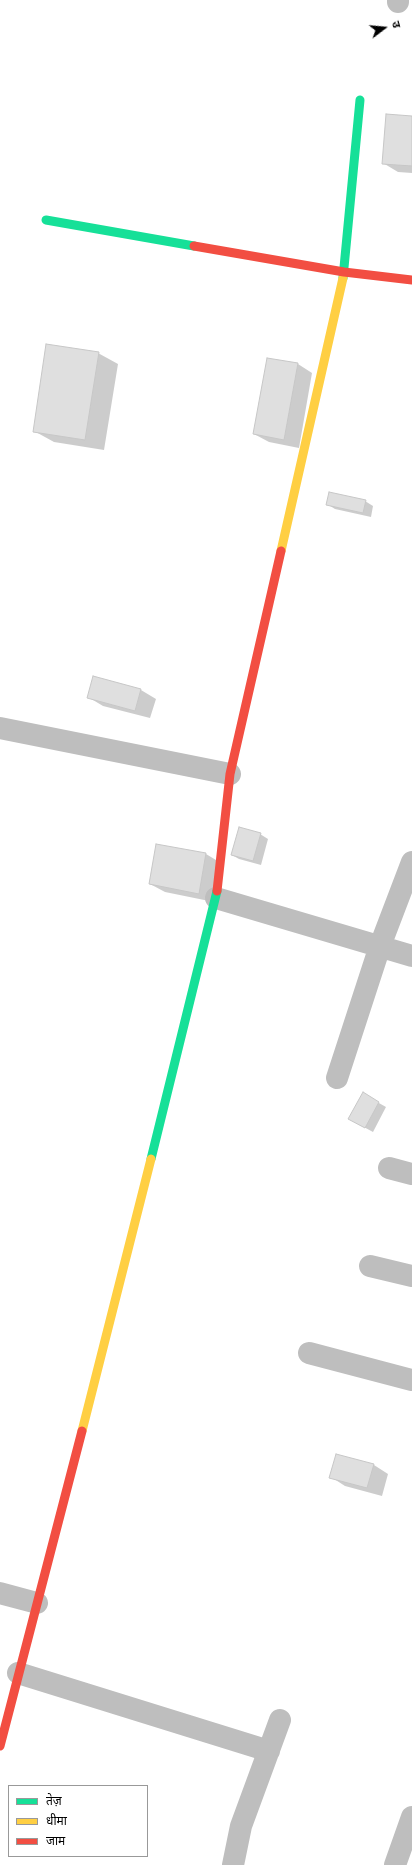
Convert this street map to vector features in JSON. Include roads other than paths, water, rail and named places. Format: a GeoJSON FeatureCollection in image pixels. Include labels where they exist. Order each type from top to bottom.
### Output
{"type":"FeatureCollection","features":[{"type":"Feature","properties":{"kind":"street"},"geometry":{"type":"LineString","coordinates":[[0,1746],[114,1308],[216,898],[230,774],[344,272],[360,100]]}},
{"type":"Feature","properties":{"kind":"street"},"geometry":{"type":"LineString","coordinates":[[46,220],[344,272],[412,280]]}},
{"type":"Feature","properties":{"kind":"street"},"geometry":{"type":"LineString","coordinates":[[0,728],[230,774]]}},
{"type":"Feature","properties":{"kind":"street"},"geometry":{"type":"LineString","coordinates":[[337,1078],[380,946],[412,862]]}},
{"type":"Feature","properties":{"kind":"street"},"geometry":{"type":"LineString","coordinates":[[216,898],[412,956]]}},
{"type":"Feature","properties":{"kind":"street"},"geometry":{"type":"LineString","coordinates":[[389,1168],[412,1174]]}},
{"type":"Feature","properties":{"kind":"street"},"geometry":{"type":"LineString","coordinates":[[370,1266],[412,1276]]}},
{"type":"Feature","properties":{"kind":"street"},"geometry":{"type":"LineString","coordinates":[[309,1353],[412,1380]]}},
{"type":"Feature","properties":{"kind":"street"},"geometry":{"type":"LineString","coordinates":[[0,1593],[37,1603]]}},
{"type":"Feature","properties":{"kind":"street"},"geometry":{"type":"LineString","coordinates":[[18,1673],[269,1751]]}},
{"type":"Feature","properties":{"kind":"street"},"geometry":{"type":"LineString","coordinates":[[233,1865],[241,1826],[280,1720]]}},
{"type":"Feature","properties":{"kind":"street"},"geometry":{"type":"LineString","coordinates":[[395,1865],[412,1817]]}}]}
